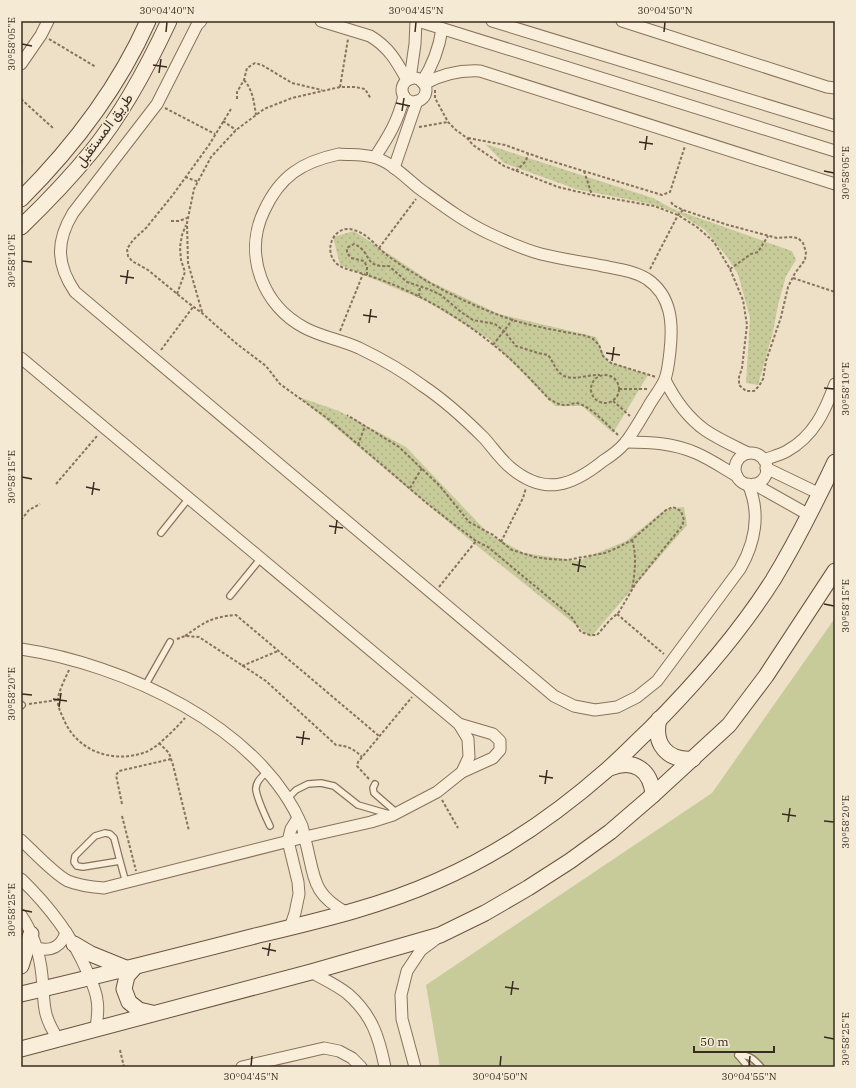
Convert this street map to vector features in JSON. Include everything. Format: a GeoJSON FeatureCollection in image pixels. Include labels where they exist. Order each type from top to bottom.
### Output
{"type":"FeatureCollection","features":[{"type":"Feature","properties":{"kind":"street"},"geometry":{"type":"LineString","coordinates":[[21,64],[41,35],[48,21]]}},
{"type":"Feature","properties":{"kind":"street","name":"طريق المستقبل"},"geometry":{"type":"LineString","coordinates":[[21,199],[81,131],[107,94],[132,52],[148,21]]}},
{"type":"Feature","properties":{"kind":"street","name":"طريق المستقبل"},"geometry":{"type":"LineString","coordinates":[[21,227],[57,192],[92,150],[124,106],[151,58],[169,21]]}},
{"type":"Feature","properties":{"kind":"street"},"geometry":{"type":"LineString","coordinates":[[201,21],[197,25],[157,104],[73,212],[66,225],[61,238],[60,252],[62,267],[67,280],[75,292],[554,696],[574,706],[595,710],[617,707],[637,698],[657,681],[740,569],[748,555],[753,540],[755,524],[755,508],[751,484]]}},
{"type":"Feature","properties":{"kind":"street"},"geometry":{"type":"LineString","coordinates":[[321,21],[370,36],[384,45],[395,58],[408,80]]}},
{"type":"Feature","properties":{"kind":"street"},"geometry":{"type":"LineString","coordinates":[[375,157],[393,129],[398,118],[404,96],[402,88],[408,80],[414,50],[417,21],[835,151]]}},
{"type":"Feature","properties":{"kind":"street"},"geometry":{"type":"LineString","coordinates":[[492,21],[835,126]]}},
{"type":"Feature","properties":{"kind":"street"},"geometry":{"type":"LineString","coordinates":[[622,21],[827,87],[835,88]]}},
{"type":"Feature","properties":{"kind":"street"},"geometry":{"type":"LineString","coordinates":[[394,168],[418,101],[424,96],[425,92],[423,83],[438,52],[442,29]]}},
{"type":"Feature","properties":{"kind":"street"},"geometry":{"type":"LineString","coordinates":[[423,83],[434,78],[456,72],[480,71],[835,184]]}},
{"type":"Feature","properties":{"kind":"street"},"geometry":{"type":"LineString","coordinates":[[408,80],[414,78],[423,83]]}},
{"type":"Feature","properties":{"kind":"street"},"geometry":{"type":"LineString","coordinates":[[404,96],[410,101],[418,101]]}},
{"type":"Feature","properties":{"kind":"street"},"geometry":{"type":"LineString","coordinates":[[338,154],[375,157],[394,168],[455,214],[477,228],[507,242],[538,253],[628,271],[648,280],[662,295],[671,314],[672,336],[670,358],[662,384],[626,442],[589,473],[569,483],[547,485],[526,479],[508,466],[483,437],[434,393],[409,375],[383,360],[355,347],[306,329],[287,317],[272,300],[261,281],[256,259],[256,238],[261,217],[270,198],[283,181],[300,168],[318,159],[338,154]]}},
{"type":"Feature","properties":{"kind":"street"},"geometry":{"type":"LineString","coordinates":[[21,358],[459,724],[468,739],[469,757],[462,772]]}},
{"type":"Feature","properties":{"kind":"street"},"geometry":{"type":"LineString","coordinates":[[662,384],[689,416],[706,431],[748,453],[757,454],[765,464],[820,494]]}},
{"type":"Feature","properties":{"kind":"street"},"geometry":{"type":"LineString","coordinates":[[765,464],[787,451],[808,435],[823,415],[835,384]]}},
{"type":"Feature","properties":{"kind":"street"},"geometry":{"type":"LineString","coordinates":[[626,442],[650,442],[673,445],[696,453],[737,476],[740,480],[751,484],[808,514]]}},
{"type":"Feature","properties":{"kind":"street"},"geometry":{"type":"LineString","coordinates":[[737,476],[736,464],[738,459],[748,453]]}},
{"type":"Feature","properties":{"kind":"street"},"geometry":{"type":"LineString","coordinates":[[21,994],[290,928],[389,900],[438,881],[485,857],[530,830],[573,799],[609,768],[694,684],[736,633],[773,579],[820,494],[835,462]]}},
{"type":"Feature","properties":{"kind":"street"},"geometry":{"type":"LineString","coordinates":[[751,484],[763,478],[765,464]]}},
{"type":"Feature","properties":{"kind":"street"},"geometry":{"type":"LineString","coordinates":[[21,1048],[311,972],[440,935],[497,906],[528,888],[570,861],[610,832],[653,795],[729,725],[762,682],[835,571]]}},
{"type":"Feature","properties":{"kind":"street"},"geometry":{"type":"LineString","coordinates":[[21,649],[43,652],[73,660],[110,672],[145,686],[219,728],[245,748],[268,772],[298,818],[305,837],[314,879],[318,888],[333,905],[347,913]]}},
{"type":"Feature","properties":{"kind":"street"},"geometry":{"type":"LineString","coordinates":[[659,719],[657,728],[658,737],[661,746],[667,753],[675,758],[684,760],[693,758]]}},
{"type":"Feature","properties":{"kind":"street"},"geometry":{"type":"LineString","coordinates":[[21,840],[66,880],[85,886],[104,888],[288,841],[371,822],[395,814],[437,792],[462,772],[493,758],[500,750],[500,741],[493,734],[459,724]]}},
{"type":"Feature","properties":{"kind":"street"},"geometry":{"type":"LineString","coordinates":[[609,768],[619,764],[630,764],[640,768],[648,775],[652,784],[653,795]]}},
{"type":"Feature","properties":{"kind":"street"},"geometry":{"type":"LineString","coordinates":[[290,928],[299,894],[298,882],[288,841],[291,829],[298,818]]}},
{"type":"Feature","properties":{"kind":"street"},"geometry":{"type":"LineString","coordinates":[[21,879],[51,911],[70,938],[95,989],[98,1001],[96,1028]]}},
{"type":"Feature","properties":{"kind":"street"},"geometry":{"type":"LineString","coordinates":[[21,915],[34,941],[40,961],[44,1010],[47,1020],[58,1039]]}},
{"type":"Feature","properties":{"kind":"street"},"geometry":{"type":"LineString","coordinates":[[415,1067],[402,1019],[401,995],[408,971],[421,950],[440,935]]}},
{"type":"Feature","properties":{"kind":"street"},"geometry":{"type":"LineString","coordinates":[[34,941],[49,950],[56,947],[64,938],[70,938],[91,954],[131,968]]}},
{"type":"Feature","properties":{"kind":"street"},"geometry":{"type":"LineString","coordinates":[[21,966],[34,941]]}},
{"type":"Feature","properties":{"kind":"street"},"geometry":{"type":"LineString","coordinates":[[131,968],[127,976],[124,989],[129,1002],[139,1010],[152,1013]]}},
{"type":"Feature","properties":{"kind":"street"},"geometry":{"type":"LineString","coordinates":[[311,972],[347,994],[362,1008],[374,1026],[381,1046],[385,1067]]}},
{"type":"Feature","properties":{"kind":"street"},"geometry":{"type":"LineString","coordinates":[[242,1067],[324,1048],[339,1051],[352,1058],[361,1067]]}},
{"type":"Feature","properties":{"kind":"lane"},"geometry":{"type":"LineString","coordinates":[[161,533],[189,498]]}},
{"type":"Feature","properties":{"kind":"lane"},"geometry":{"type":"LineString","coordinates":[[230,596],[261,558]]}},
{"type":"Feature","properties":{"kind":"lane"},"geometry":{"type":"LineString","coordinates":[[145,686],[170,642]]}},
{"type":"Feature","properties":{"kind":"lane"},"geometry":{"type":"LineString","coordinates":[[268,772],[262,777],[256,790],[270,826]]}},
{"type":"Feature","properties":{"kind":"lane"},"geometry":{"type":"LineString","coordinates":[[287,799],[296,790],[308,784],[321,783],[334,786],[358,805],[374,811],[395,814]]}},
{"type":"Feature","properties":{"kind":"lane"},"geometry":{"type":"LineString","coordinates":[[375,784],[374,793],[395,814]]}},
{"type":"Feature","properties":{"kind":"lane"},"geometry":{"type":"LineString","coordinates":[[120,861],[83,867],[78,866],[74,862],[75,856],[95,836],[105,833],[110,834],[114,838],[126,882]]}},
{"type":"Feature","properties":{"kind":"lane"},"geometry":{"type":"LineString","coordinates":[[748,1067],[738,1055],[746,1055],[753,1058],[761,1067]]}},
{"type":"Feature","properties":{"kind":"path"},"geometry":{"type":"LineString","coordinates":[[340,87],[350,30]]}},
{"type":"Feature","properties":{"kind":"path"},"geometry":{"type":"LineString","coordinates":[[41,35],[96,68]]}},
{"type":"Feature","properties":{"kind":"path"},"geometry":{"type":"LineString","coordinates":[[237,99],[237,92],[244,80],[247,68],[255,63],[262,65],[292,83],[324,91]]}},
{"type":"Feature","properties":{"kind":"path"},"geometry":{"type":"LineString","coordinates":[[434,78],[435,98],[448,122],[473,144],[504,166],[558,187],[592,195],[654,206],[678,215],[696,227],[714,242],[730,269],[743,300],[747,325],[739,385],[746,391],[754,391],[760,386],[763,379],[766,361],[781,317],[788,287],[805,260],[806,252],[803,244],[798,238],[776,238],[768,236],[683,210],[673,205],[671,202]]}},
{"type":"Feature","properties":{"kind":"path"},"geometry":{"type":"LineString","coordinates":[[244,80],[251,92],[256,115]]}},
{"type":"Feature","properties":{"kind":"path"},"geometry":{"type":"LineString","coordinates":[[202,313],[188,263],[187,218],[194,189],[212,157],[236,130],[264,109],[292,98],[340,87],[355,87],[365,89],[371,99]]}},
{"type":"Feature","properties":{"kind":"path"},"geometry":{"type":"LineString","coordinates":[[21,99],[52,128]]}},
{"type":"Feature","properties":{"kind":"path"},"geometry":{"type":"LineString","coordinates":[[157,104],[215,134]]}},
{"type":"Feature","properties":{"kind":"path"},"geometry":{"type":"LineString","coordinates":[[231,109],[209,145],[146,228],[133,240],[127,249],[128,256],[132,261],[148,270],[202,313],[237,344],[266,366],[280,384],[327,418],[429,505],[476,541],[488,547],[572,616],[581,632],[590,635],[597,635],[619,612],[632,590],[682,526],[684,520],[681,511],[673,507],[666,510],[632,540],[619,547],[605,553],[567,560],[535,557],[512,550],[493,535],[469,522],[439,485],[399,447],[347,416]]}},
{"type":"Feature","properties":{"kind":"path"},"geometry":{"type":"LineString","coordinates":[[223,121],[236,130]]}},
{"type":"Feature","properties":{"kind":"path"},"geometry":{"type":"LineString","coordinates":[[407,130],[448,122]]}},
{"type":"Feature","properties":{"kind":"path"},"geometry":{"type":"LineString","coordinates":[[467,138],[505,145],[584,172],[662,195],[670,192],[687,137]]}},
{"type":"Feature","properties":{"kind":"path"},"geometry":{"type":"LineString","coordinates":[[516,171],[526,161],[528,154]]}},
{"type":"Feature","properties":{"kind":"path"},"geometry":{"type":"LineString","coordinates":[[584,172],[592,195]]}},
{"type":"Feature","properties":{"kind":"path"},"geometry":{"type":"LineString","coordinates":[[185,177],[198,182]]}},
{"type":"Feature","properties":{"kind":"path"},"geometry":{"type":"LineString","coordinates":[[379,248],[423,190]]}},
{"type":"Feature","properties":{"kind":"path"},"geometry":{"type":"LineString","coordinates":[[648,280],[651,265],[678,215],[683,210]]}},
{"type":"Feature","properties":{"kind":"path"},"geometry":{"type":"LineString","coordinates":[[171,221],[179,221],[187,218]]}},
{"type":"Feature","properties":{"kind":"path"},"geometry":{"type":"LineString","coordinates":[[177,294],[180,282],[185,272],[181,260],[180,247],[182,235],[187,223]]}},
{"type":"Feature","properties":{"kind":"path"},"geometry":{"type":"LineString","coordinates":[[626,442],[595,413],[586,407],[575,403],[566,406],[549,399],[503,353],[472,328],[419,296],[393,284],[340,266],[331,258],[329,249],[336,234],[342,229],[356,230],[411,272],[447,293],[476,306],[513,319],[551,329],[587,336],[599,345],[603,356],[611,363],[662,384]]}},
{"type":"Feature","properties":{"kind":"path"},"geometry":{"type":"LineString","coordinates":[[730,269],[751,254],[758,252],[768,236]]}},
{"type":"Feature","properties":{"kind":"path"},"geometry":{"type":"LineString","coordinates":[[367,275],[367,267],[364,261],[350,258],[347,253],[347,248],[354,244],[362,247],[370,262],[376,265],[389,266],[407,282],[441,295],[461,312],[474,320],[495,324],[504,331],[516,346],[538,353],[548,354],[558,372],[565,377],[592,374],[609,375],[613,377],[619,389],[618,394],[613,401],[609,403],[600,403],[596,401],[591,393],[591,384],[596,377],[600,375]]}},
{"type":"Feature","properties":{"kind":"path"},"geometry":{"type":"LineString","coordinates":[[337,340],[363,274]]}},
{"type":"Feature","properties":{"kind":"path"},"geometry":{"type":"LineString","coordinates":[[793,278],[835,292]]}},
{"type":"Feature","properties":{"kind":"path"},"geometry":{"type":"LineString","coordinates":[[419,296],[420,287]]}},
{"type":"Feature","properties":{"kind":"path"},"geometry":{"type":"LineString","coordinates":[[154,359],[193,306]]}},
{"type":"Feature","properties":{"kind":"path"},"geometry":{"type":"LineString","coordinates":[[493,345],[513,319]]}},
{"type":"Feature","properties":{"kind":"path"},"geometry":{"type":"LineString","coordinates":[[619,389],[662,384]]}},
{"type":"Feature","properties":{"kind":"path"},"geometry":{"type":"LineString","coordinates":[[613,401],[638,422]]}},
{"type":"Feature","properties":{"kind":"path"},"geometry":{"type":"LineString","coordinates":[[358,445],[366,426]]}},
{"type":"Feature","properties":{"kind":"path"},"geometry":{"type":"LineString","coordinates":[[56,484],[104,427]]}},
{"type":"Feature","properties":{"kind":"path"},"geometry":{"type":"LineString","coordinates":[[410,488],[422,468]]}},
{"type":"Feature","properties":{"kind":"path"},"geometry":{"type":"LineString","coordinates":[[501,542],[523,498],[526,488],[526,479]]}},
{"type":"Feature","properties":{"kind":"path"},"geometry":{"type":"LineString","coordinates":[[21,520],[29,510],[40,504]]}},
{"type":"Feature","properties":{"kind":"path"},"geometry":{"type":"LineString","coordinates":[[632,540],[635,548],[632,590]]}},
{"type":"Feature","properties":{"kind":"path"},"geometry":{"type":"LineString","coordinates":[[434,594],[476,541]]}},
{"type":"Feature","properties":{"kind":"path"},"geometry":{"type":"LineString","coordinates":[[617,614],[672,661]]}},
{"type":"Feature","properties":{"kind":"path"},"geometry":{"type":"LineString","coordinates":[[170,642],[185,636],[209,620],[222,616],[236,615],[379,736]]}},
{"type":"Feature","properties":{"kind":"path"},"geometry":{"type":"LineString","coordinates":[[185,636],[199,637],[266,681],[336,745],[348,746],[362,757]]}},
{"type":"Feature","properties":{"kind":"path"},"geometry":{"type":"LineString","coordinates":[[242,666],[278,651]]}},
{"type":"Feature","properties":{"kind":"path"},"geometry":{"type":"LineString","coordinates":[[73,660],[58,700],[58,708],[68,729],[78,742],[92,751],[113,756],[133,756],[148,752],[174,731],[191,711]]}},
{"type":"Feature","properties":{"kind":"path"},"geometry":{"type":"LineString","coordinates":[[375,784],[357,766],[358,762],[418,690]]}},
{"type":"Feature","properties":{"kind":"path"},"geometry":{"type":"LineString","coordinates":[[22,705],[58,700]]}},
{"type":"Feature","properties":{"kind":"path"},"geometry":{"type":"LineString","coordinates":[[159,743],[169,753],[189,831]]}},
{"type":"Feature","properties":{"kind":"path"},"geometry":{"type":"LineString","coordinates":[[122,804],[116,775],[119,771],[171,759]]}},
{"type":"Feature","properties":{"kind":"path"},"geometry":{"type":"LineString","coordinates":[[437,792],[458,828]]}},
{"type":"Feature","properties":{"kind":"path"},"geometry":{"type":"LineString","coordinates":[[122,816],[138,880]]}},
{"type":"Feature","properties":{"kind":"path"},"geometry":{"type":"LineString","coordinates":[[120,1050],[124,1067]]}},
{"type":"Feature","properties":{"kind":"green space"},"geometry":{"type":"Polygon","coordinates":[[[485,144],[653,198],[673,209],[792,251],[796,260],[786,276],[778,305],[773,332],[758,385],[746,383],[750,318],[738,274],[725,254],[705,230],[680,214],[651,204],[576,189],[504,163],[485,144]]]}},
{"type":"Feature","properties":{"kind":"green space"},"geometry":{"type":"Polygon","coordinates":[[[354,231],[431,282],[499,314],[596,337],[607,361],[648,375],[613,433],[582,406],[555,406],[489,339],[426,301],[340,265],[333,237],[354,231]]]}},
{"type":"Feature","properties":{"kind":"green space"},"geometry":{"type":"Polygon","coordinates":[[[299,397],[339,411],[406,447],[490,535],[524,553],[578,561],[626,541],[666,509],[684,507],[687,525],[591,637],[477,546],[299,397]]]}},
{"type":"Feature","properties":{"kind":"green space"},"geometry":{"type":"Polygon","coordinates":[[[835,618],[835,1067],[440,1067],[426,985],[712,793],[835,618]]]}}]}
